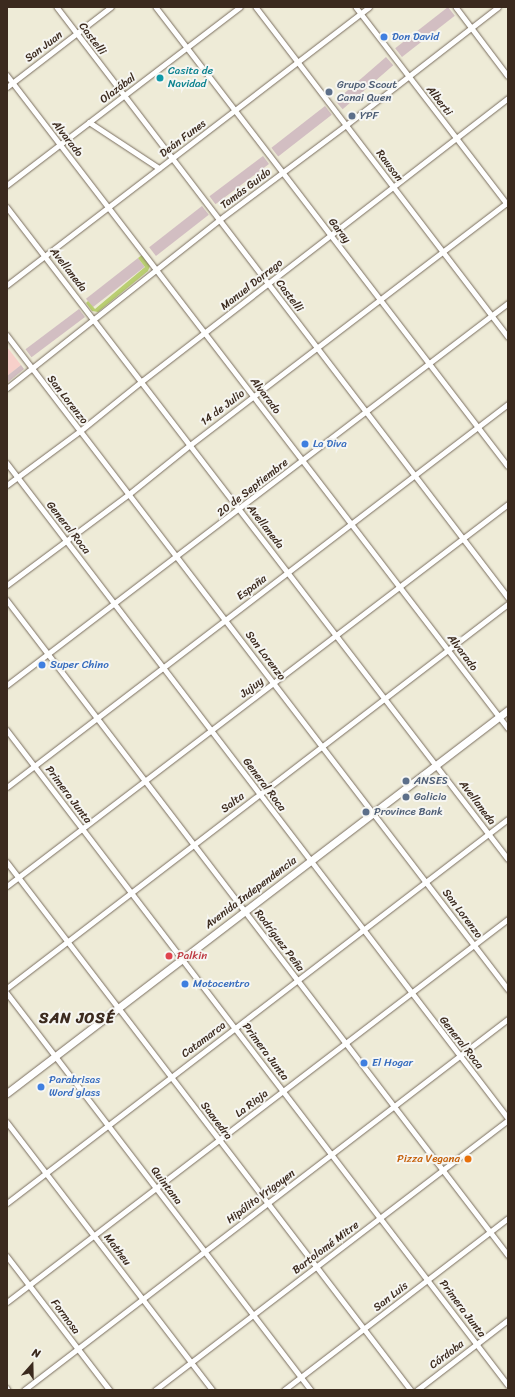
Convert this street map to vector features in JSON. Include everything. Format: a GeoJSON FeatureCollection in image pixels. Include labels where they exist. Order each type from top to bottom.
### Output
{"type":"FeatureCollection","features":[{"type":"Feature","properties":{"kind":"main road","name":"Avenida Independencia"},"geometry":{"type":"LineString","coordinates":[[7,1093],[310,861],[437,766],[508,710]]}},
{"type":"Feature","properties":{"kind":"street","name":"Castelli"},"geometry":{"type":"LineString","coordinates":[[56,7],[508,597]]}},
{"type":"Feature","properties":{"kind":"street","name":"San Juan"},"geometry":{"type":"LineString","coordinates":[[7,87],[111,7]]}},
{"type":"Feature","properties":{"kind":"street","name":"Garay"},"geometry":{"type":"LineString","coordinates":[[156,7],[508,466]]}},
{"type":"Feature","properties":{"kind":"street","name":"Olazábal"},"geometry":{"type":"LineString","coordinates":[[7,185],[240,7]]}},
{"type":"Feature","properties":{"kind":"street","name":"Rawson"},"geometry":{"type":"LineString","coordinates":[[256,7],[508,337]]}},
{"type":"Feature","properties":{"kind":"street","name":"Alberti"},"geometry":{"type":"LineString","coordinates":[[356,7],[507,204]]}},
{"type":"Feature","properties":{"kind":"street","name":"Deán Funes"},"geometry":{"type":"LineString","coordinates":[[7,285],[369,7]]}},
{"type":"Feature","properties":{"kind":"street"},"geometry":{"type":"LineString","coordinates":[[456,7],[508,76]]}},
{"type":"Feature","properties":{"kind":"street","name":"Tomás Guido"},"geometry":{"type":"LineString","coordinates":[[7,388],[219,220],[346,125],[498,7]]}},
{"type":"Feature","properties":{"kind":"street","name":"Alvarado"},"geometry":{"type":"LineString","coordinates":[[7,75],[508,728]]}},
{"type":"Feature","properties":{"kind":"street","name":"Manuel Dorrego"},"geometry":{"type":"LineString","coordinates":[[7,485],[80,431],[142,381],[508,98]]}},
{"type":"Feature","properties":{"kind":"street"},"geometry":{"type":"LineString","coordinates":[[89,122],[159,168]]}},
{"type":"Feature","properties":{"kind":"street","name":"14 de Julio"},"geometry":{"type":"LineString","coordinates":[[7,585],[129,494],[190,445],[507,204]]}},
{"type":"Feature","properties":{"kind":"street","name":"Avellaneda"},"geometry":{"type":"LineString","coordinates":[[7,207],[94,318],[508,859]]}},
{"type":"Feature","properties":{"kind":"street","name":"20 de Septiembre"},"geometry":{"type":"LineString","coordinates":[[7,685],[177,557],[508,303]]}},
{"type":"Feature","properties":{"kind":"street","name":"San Lorenzo"},"geometry":{"type":"LineString","coordinates":[[7,335],[508,989]]}},
{"type":"Feature","properties":{"kind":"street","name":"España"},"geometry":{"type":"LineString","coordinates":[[7,787],[508,404]]}},
{"type":"Feature","properties":{"kind":"street","name":"General Roca"},"geometry":{"type":"LineString","coordinates":[[7,463],[508,1119]]}},
{"type":"Feature","properties":{"kind":"street","name":"Jujuy"},"geometry":{"type":"LineString","coordinates":[[7,886],[508,504]]}},
{"type":"Feature","properties":{"kind":"street","name":"Rodríguez Peña"},"geometry":{"type":"LineString","coordinates":[[7,600],[508,1255]]}},
{"type":"Feature","properties":{"kind":"street","name":"Salta"},"geometry":{"type":"LineString","coordinates":[[7,988],[508,604]]}},
{"type":"Feature","properties":{"kind":"street","name":"Primera Junta"},"geometry":{"type":"LineString","coordinates":[[7,730],[508,1385]]}},
{"type":"Feature","properties":{"kind":"street","name":"Catamarca"},"geometry":{"type":"LineString","coordinates":[[7,1203],[508,819]]}},
{"type":"Feature","properties":{"kind":"street","name":"Saavedra"},"geometry":{"type":"LineString","coordinates":[[7,862],[411,1390]]}},
{"type":"Feature","properties":{"kind":"street","name":"La Rioja"},"geometry":{"type":"LineString","coordinates":[[7,1302],[508,919]]}},
{"type":"Feature","properties":{"kind":"street","name":"Quintana"},"geometry":{"type":"LineString","coordinates":[[7,993],[311,1390]]}},
{"type":"Feature","properties":{"kind":"street","name":"Hipólito Yrigoyen"},"geometry":{"type":"LineString","coordinates":[[24,1390],[508,1019]]}},
{"type":"Feature","properties":{"kind":"street","name":"Bartolomé Mitre"},"geometry":{"type":"LineString","coordinates":[[155,1390],[508,1119]]}},
{"type":"Feature","properties":{"kind":"street","name":"Matheu"},"geometry":{"type":"LineString","coordinates":[[7,1122],[213,1390]]}},
{"type":"Feature","properties":{"kind":"street","name":"San Luis"},"geometry":{"type":"LineString","coordinates":[[284,1390],[508,1218]]}},
{"type":"Feature","properties":{"kind":"street","name":"Formosa"},"geometry":{"type":"LineString","coordinates":[[7,1256],[110,1390]]}},
{"type":"Feature","properties":{"kind":"street","name":"Córdoba"},"geometry":{"type":"LineString","coordinates":[[417,1390],[508,1320]]}},
{"type":"Feature","properties":{"kind":"shaded area"},"geometry":{"type":"Polygon","coordinates":[[[448,7],[455,16],[402,57],[395,48],[448,7]]]}},
{"type":"Feature","properties":{"kind":"shaded area"},"geometry":{"type":"Polygon","coordinates":[[[386,57],[393,65],[343,109],[335,101],[386,57]]]}},
{"type":"Feature","properties":{"kind":"shaded area"},"geometry":{"type":"Polygon","coordinates":[[[325,106],[332,115],[278,157],[271,148],[325,106]]]}},
{"type":"Feature","properties":{"kind":"shaded area"},"geometry":{"type":"Polygon","coordinates":[[[263,156],[269,164],[216,204],[209,196],[263,156]]]}},
{"type":"Feature","properties":{"kind":"shaded area"},"geometry":{"type":"Polygon","coordinates":[[[202,206],[209,215],[156,256],[149,247],[202,206]]]}},
{"type":"Feature","properties":{"kind":"shaded area"},"geometry":{"type":"Polygon","coordinates":[[[138,258],[145,267],[93,307],[86,299],[138,258]]]}},
{"type":"Feature","properties":{"kind":"shaded area"},"geometry":{"type":"Polygon","coordinates":[[[79,309],[85,317],[32,357],[25,349],[79,309]]]}},
{"type":"Feature","properties":{"kind":"shaded area"},"geometry":{"type":"Polygon","coordinates":[[[7,347],[21,365],[7,376],[7,347]]]}},
{"type":"Feature","properties":{"kind":"shaded area"},"geometry":{"type":"Polygon","coordinates":[[[21,365],[24,369],[7,383],[7,376],[21,365]]]}},
{"type":"Feature","properties":{"kind":"green space"},"geometry":{"type":"Polygon","coordinates":[[[142,255],[150,266],[148,271],[98,312],[92,311],[86,303],[88,301],[95,309],[145,267],[138,258],[142,255]]]}},
{"type":"Feature","properties":{"kind":"place","name":"Don David"},"geometry":{"type":"Point","coordinates":[384,37]}},
{"type":"Feature","properties":{"kind":"place","name":"Casita de Navidad"},"geometry":{"type":"Point","coordinates":[160,78]}},
{"type":"Feature","properties":{"kind":"place","name":"Grupo Scout Canai Quen"},"geometry":{"type":"Point","coordinates":[329,92]}},
{"type":"Feature","properties":{"kind":"place","name":"YPF"},"geometry":{"type":"Point","coordinates":[352,116]}},
{"type":"Feature","properties":{"kind":"place","name":"La Diva"},"geometry":{"type":"Point","coordinates":[305,444]}},
{"type":"Feature","properties":{"kind":"place","name":"Super Chino"},"geometry":{"type":"Point","coordinates":[42,665]}},
{"type":"Feature","properties":{"kind":"place","name":"ANSES"},"geometry":{"type":"Point","coordinates":[406,781]}},
{"type":"Feature","properties":{"kind":"place","name":"Galicia"},"geometry":{"type":"Point","coordinates":[406,797]}},
{"type":"Feature","properties":{"kind":"place","name":"Province Bank"},"geometry":{"type":"Point","coordinates":[366,812]}},
{"type":"Feature","properties":{"kind":"place","name":"Palkin"},"geometry":{"type":"Point","coordinates":[169,956]}},
{"type":"Feature","properties":{"kind":"place","name":"Motocentro"},"geometry":{"type":"Point","coordinates":[185,984]}},
{"type":"Feature","properties":{"kind":"place","name":"El Hogar"},"geometry":{"type":"Point","coordinates":[364,1063]}},
{"type":"Feature","properties":{"kind":"place","name":"Parabrisas Word glass"},"geometry":{"type":"Point","coordinates":[41,1087]}},
{"type":"Feature","properties":{"kind":"place","name":"Pizza Vegana"},"geometry":{"type":"Point","coordinates":[468,1159]}},
{"type":"Feature","properties":{"kind":"district","name":"SAN JOSÉ"},"geometry":{"type":"Point","coordinates":[77,1019]}}]}
